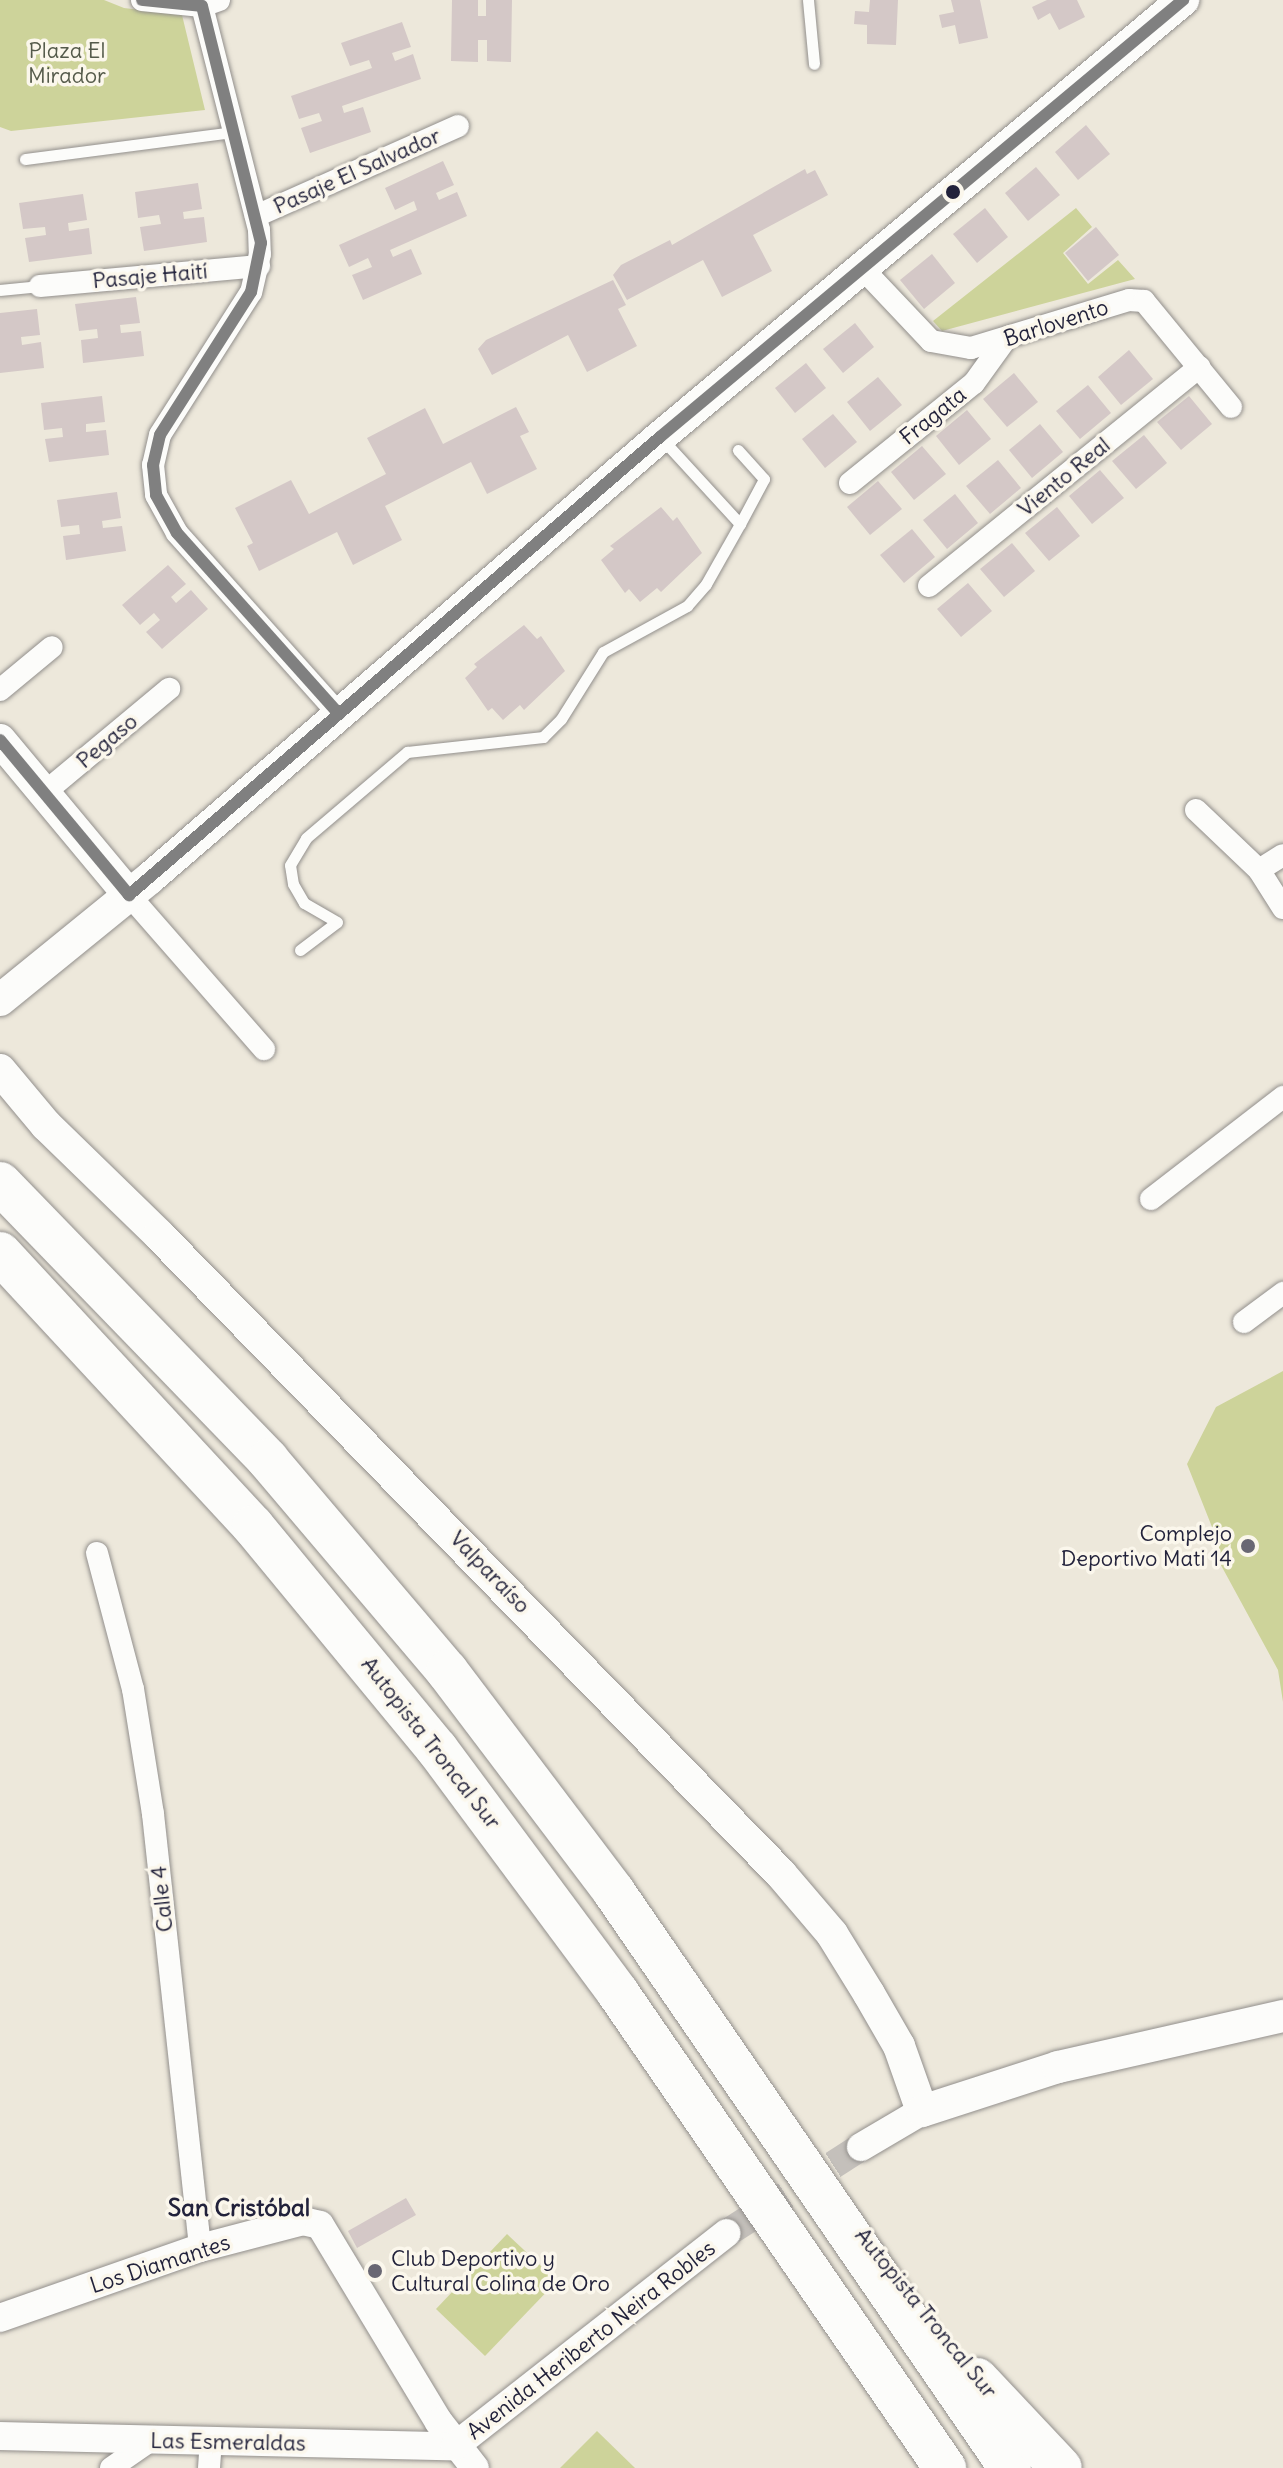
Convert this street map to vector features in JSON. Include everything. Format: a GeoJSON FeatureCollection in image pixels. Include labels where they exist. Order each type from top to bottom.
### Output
{"type":"FeatureCollection","features":[{"type":"Feature","properties":{"kind":"highway","name":"Autopista Troncal Sur"},"geometry":{"type":"LineString","coordinates":[[0,1183],[268,1460],[447,1671],[614,1892],[797,2153],[1010,2468]]}},
{"type":"Feature","properties":{"kind":"highway","name":"Autopista Troncal Sur"},"geometry":{"type":"LineString","coordinates":[[0,1253],[243,1515],[437,1749],[600,1967],[945,2468]]}},
{"type":"Feature","properties":{"kind":"highway","name":"Autopista Troncal Sur"},"geometry":{"type":"LineString","coordinates":[[797,2153],[984,2387],[1061,2468]]}},
{"type":"Feature","properties":{"kind":"highway","name":"Autopista Troncal Sur"},"geometry":{"type":"LineString","coordinates":[[813,2274],[914,2468]]}},
{"type":"Feature","properties":{"kind":"main road"},"geometry":{"type":"LineString","coordinates":[[0,1000],[129,895],[660,437],[1183,0]]}},
{"type":"Feature","properties":{"kind":"main road"},"geometry":{"type":"LineString","coordinates":[[0,740],[129,895]]}},
{"type":"Feature","properties":{"kind":"main road","name":"Valparaíso"},"geometry":{"type":"LineString","coordinates":[[1,1072],[46,1125],[193,1268],[781,1874],[832,1934],[869,1994],[899,2046],[922,2111]]}},
{"type":"Feature","properties":{"kind":"main road"},"geometry":{"type":"LineString","coordinates":[[922,2111],[1058,2067],[1283,2016]]}},
{"type":"Feature","properties":{"kind":"street"},"geometry":{"type":"LineString","coordinates":[[142,0],[210,3],[234,132],[256,216],[259,266],[251,292],[227,334],[160,435],[153,480],[161,509],[177,533],[339,714]]}},
{"type":"Feature","properties":{"kind":"street","name":"Pasaje El Salvador"},"geometry":{"type":"LineString","coordinates":[[256,216],[458,126]]}},
{"type":"Feature","properties":{"kind":"street","name":"Pasaje Haití"},"geometry":{"type":"LineString","coordinates":[[40,286],[259,266]]}},
{"type":"Feature","properties":{"kind":"street","name":"Barlovento"},"geometry":{"type":"LineString","coordinates":[[862,268],[931,341],[971,348],[1137,298],[1231,407]]}},
{"type":"Feature","properties":{"kind":"street","name":"Fragata"},"geometry":{"type":"LineString","coordinates":[[850,483],[974,383],[1005,340]]}},
{"type":"Feature","properties":{"kind":"street","name":"Viento Real"},"geometry":{"type":"LineString","coordinates":[[929,586],[1199,367]]}},
{"type":"Feature","properties":{"kind":"street"},"geometry":{"type":"LineString","coordinates":[[0,690],[52,647]]}},
{"type":"Feature","properties":{"kind":"street","name":"Pegaso"},"geometry":{"type":"LineString","coordinates":[[44,793],[169,689]]}},
{"type":"Feature","properties":{"kind":"street"},"geometry":{"type":"LineString","coordinates":[[1196,810],[1259,870],[1283,908]]}},
{"type":"Feature","properties":{"kind":"street"},"geometry":{"type":"LineString","coordinates":[[1259,870],[1283,855]]}},
{"type":"Feature","properties":{"kind":"street"},"geometry":{"type":"LineString","coordinates":[[129,895],[264,1049]]}},
{"type":"Feature","properties":{"kind":"street"},"geometry":{"type":"LineString","coordinates":[[1151,1199],[1283,1097]]}},
{"type":"Feature","properties":{"kind":"street"},"geometry":{"type":"LineString","coordinates":[[1244,1322],[1283,1293]]}},
{"type":"Feature","properties":{"kind":"street","name":"Calle 4"},"geometry":{"type":"LineString","coordinates":[[97,1553],[133,1689],[153,1814],[200,2248]]}},
{"type":"Feature","properties":{"kind":"street"},"geometry":{"type":"LineString","coordinates":[[861,2147],[922,2111]]}},
{"type":"Feature","properties":{"kind":"street","name":"Los Diamantes"},"geometry":{"type":"LineString","coordinates":[[0,2318],[200,2248],[303,2221],[320,2225],[455,2446],[475,2468]]}},
{"type":"Feature","properties":{"kind":"street","name":"Avenida Heriberto Neira Robles"},"geometry":{"type":"LineString","coordinates":[[455,2446],[727,2233]]}},
{"type":"Feature","properties":{"kind":"street","name":"Las Esmeraldas"},"geometry":{"type":"LineString","coordinates":[[0,2436],[150,2441],[210,2454],[455,2446]]}},
{"type":"Feature","properties":{"kind":"street"},"geometry":{"type":"LineString","coordinates":[[111,2468],[150,2441]]}},
{"type":"Feature","properties":{"kind":"lane"},"geometry":{"type":"LineString","coordinates":[[808,0],[814,64]]}},
{"type":"Feature","properties":{"kind":"lane"},"geometry":{"type":"LineString","coordinates":[[25,159],[234,132]]}},
{"type":"Feature","properties":{"kind":"lane"},"geometry":{"type":"LineString","coordinates":[[0,290],[40,286]]}},
{"type":"Feature","properties":{"kind":"lane"},"geometry":{"type":"LineString","coordinates":[[660,437],[740,524]]}},
{"type":"Feature","properties":{"kind":"lane"},"geometry":{"type":"LineString","coordinates":[[300,950],[337,922],[304,903],[293,884],[290,865],[306,838],[407,752],[543,737],[561,719],[603,652],[687,606],[706,584],[764,479],[738,450]]}},
{"type":"Feature","properties":{"kind":"green space","name":"Plaza El Mirador"},"geometry":{"type":"Polygon","coordinates":[[[0,0],[104,0],[124,8],[182,15],[205,110],[11,131],[0,127],[0,0]]]}},
{"type":"Feature","properties":{"kind":"green space"},"geometry":{"type":"Polygon","coordinates":[[[1076,208],[1092,227],[1063,253],[1088,284],[1118,260],[1135,279],[942,331],[933,321],[1076,208]]]}},
{"type":"Feature","properties":{"kind":"green space","name":"Complejo Deportivo Mati 14"},"geometry":{"type":"Polygon","coordinates":[[[1283,1371],[1283,1702],[1278,1670],[1216,1556],[1209,1536],[1212,1527],[1187,1464],[1216,1407],[1283,1371]]]}},
{"type":"Feature","properties":{"kind":"green space"},"geometry":{"type":"Polygon","coordinates":[[[507,2234],[557,2281],[485,2356],[436,2309],[507,2234]]]}},
{"type":"Feature","properties":{"kind":"green space"},"geometry":{"type":"Polygon","coordinates":[[[597,2431],[635,2468],[560,2468],[597,2431]]]}},
{"type":"Feature","properties":{"kind":"building"},"geometry":{"type":"Polygon","coordinates":[[[452,0],[478,0],[478,16],[486,16],[486,0],[512,0],[511,62],[487,61],[487,40],[478,40],[478,62],[451,61],[452,0]]]}},
{"type":"Feature","properties":{"kind":"building"},"geometry":{"type":"Polygon","coordinates":[[[870,0],[898,0],[896,45],[867,44],[867,25],[854,24],[855,11],[869,12],[870,0]]]}},
{"type":"Feature","properties":{"kind":"building"},"geometry":{"type":"Polygon","coordinates":[[[951,0],[980,0],[988,38],[959,44],[955,25],[942,28],[939,15],[954,12],[951,0]]]}},
{"type":"Feature","properties":{"kind":"building"},"geometry":{"type":"Polygon","coordinates":[[[1047,0],[1077,0],[1085,17],[1059,30],[1050,13],[1038,20],[1032,7],[1047,0]]]}},
{"type":"Feature","properties":{"kind":"building"},"geometry":{"type":"Polygon","coordinates":[[[402,22],[411,47],[392,53],[395,61],[413,54],[421,79],[342,106],[344,113],[363,107],[371,132],[310,153],[301,128],[322,121],[319,113],[299,119],[291,96],[372,68],[369,60],[350,66],[341,43],[402,22]]]}},
{"type":"Feature","properties":{"kind":"building"},"geometry":{"type":"Polygon","coordinates":[[[1086,125],[1110,154],[1078,180],[1055,152],[1086,125]]]}},
{"type":"Feature","properties":{"kind":"building"},"geometry":{"type":"Polygon","coordinates":[[[443,161],[454,185],[436,193],[439,200],[457,192],[467,216],[390,250],[393,257],[411,249],[422,274],[363,300],[352,275],[372,267],[368,258],[349,267],[339,245],[417,210],[414,201],[395,210],[385,188],[443,161]]]}},
{"type":"Feature","properties":{"kind":"building"},"geometry":{"type":"Polygon","coordinates":[[[1036,167],[1060,195],[1028,221],[1005,193],[1036,167]]]}},
{"type":"Feature","properties":{"kind":"building"},"geometry":{"type":"Polygon","coordinates":[[[805,169],[807,174],[815,170],[828,195],[753,235],[772,271],[722,297],[703,260],[627,300],[613,275],[621,265],[670,240],[672,245],[805,169]]]}},
{"type":"Feature","properties":{"kind":"building"},"geometry":{"type":"Polygon","coordinates":[[[198,183],[202,209],[183,212],[184,219],[204,217],[207,242],[144,251],[140,227],[161,224],[159,215],[138,218],[135,192],[198,183]]]}},
{"type":"Feature","properties":{"kind":"building"},"geometry":{"type":"Polygon","coordinates":[[[83,194],[87,220],[68,223],[69,231],[89,228],[92,254],[29,262],[25,238],[46,235],[45,227],[23,229],[19,203],[83,194]]]}},
{"type":"Feature","properties":{"kind":"building"},"geometry":{"type":"Polygon","coordinates":[[[985,208],[1008,237],[977,263],[953,234],[985,208]]]}},
{"type":"Feature","properties":{"kind":"building"},"geometry":{"type":"Polygon","coordinates":[[[1096,227],[1119,255],[1088,281],[1065,253],[1096,227]]]}},
{"type":"Feature","properties":{"kind":"building"},"geometry":{"type":"Polygon","coordinates":[[[932,254],[955,283],[924,309],[900,280],[932,254]]]}},
{"type":"Feature","properties":{"kind":"building"},"geometry":{"type":"Polygon","coordinates":[[[613,280],[626,305],[618,309],[637,346],[587,372],[568,335],[492,375],[478,349],[486,340],[613,280]]]}},
{"type":"Feature","properties":{"kind":"building"},"geometry":{"type":"Polygon","coordinates":[[[136,297],[140,323],[120,325],[121,333],[141,331],[144,356],[83,363],[81,340],[98,338],[97,329],[79,331],[75,304],[136,297]]]}},
{"type":"Feature","properties":{"kind":"building"},"geometry":{"type":"Polygon","coordinates":[[[37,309],[40,335],[21,337],[22,345],[41,342],[44,368],[0,373],[0,313],[37,309]]]}},
{"type":"Feature","properties":{"kind":"building"},"geometry":{"type":"Polygon","coordinates":[[[855,323],[874,347],[843,373],[823,349],[855,323]]]}},
{"type":"Feature","properties":{"kind":"building"},"geometry":{"type":"Polygon","coordinates":[[[1129,350],[1153,379],[1121,405],[1098,377],[1129,350]]]}},
{"type":"Feature","properties":{"kind":"building"},"geometry":{"type":"Polygon","coordinates":[[[806,363],[826,388],[795,413],[775,388],[806,363]]]}},
{"type":"Feature","properties":{"kind":"building"},"geometry":{"type":"Polygon","coordinates":[[[1014,373],[1038,402],[1007,427],[983,399],[1014,373]]]}},
{"type":"Feature","properties":{"kind":"building"},"geometry":{"type":"Polygon","coordinates":[[[878,377],[902,405],[870,431],[847,402],[878,377]]]}},
{"type":"Feature","properties":{"kind":"building"},"geometry":{"type":"Polygon","coordinates":[[[1088,385],[1111,413],[1080,439],[1056,411],[1088,385]]]}},
{"type":"Feature","properties":{"kind":"building"},"geometry":{"type":"Polygon","coordinates":[[[102,396],[105,422],[86,424],[86,432],[106,430],[109,455],[49,462],[45,439],[63,437],[62,428],[44,430],[41,403],[102,396]]]}},
{"type":"Feature","properties":{"kind":"building"},"geometry":{"type":"Polygon","coordinates":[[[1189,396],[1212,424],[1181,450],[1157,422],[1189,396]]]}},
{"type":"Feature","properties":{"kind":"building"},"geometry":{"type":"Polygon","coordinates":[[[516,407],[529,432],[520,436],[537,469],[487,494],[471,462],[385,506],[402,540],[353,565],[337,532],[259,571],[247,546],[253,543],[235,508],[291,480],[309,514],[386,474],[367,438],[425,408],[443,444],[516,407]]]}},
{"type":"Feature","properties":{"kind":"building"},"geometry":{"type":"Polygon","coordinates":[[[967,410],[991,439],[959,465],[936,436],[967,410]]]}},
{"type":"Feature","properties":{"kind":"building"},"geometry":{"type":"Polygon","coordinates":[[[833,414],[857,442],[825,468],[802,439],[833,414]]]}},
{"type":"Feature","properties":{"kind":"building"},"geometry":{"type":"Polygon","coordinates":[[[1040,424],[1063,452],[1032,478],[1009,450],[1040,424]]]}},
{"type":"Feature","properties":{"kind":"building"},"geometry":{"type":"Polygon","coordinates":[[[1144,435],[1167,463],[1136,489],[1112,461],[1144,435]]]}},
{"type":"Feature","properties":{"kind":"building"},"geometry":{"type":"Polygon","coordinates":[[[922,446],[946,474],[914,500],[891,472],[922,446]]]}},
{"type":"Feature","properties":{"kind":"building"},"geometry":{"type":"Polygon","coordinates":[[[998,460],[1021,488],[990,514],[966,486],[998,460]]]}},
{"type":"Feature","properties":{"kind":"building"},"geometry":{"type":"Polygon","coordinates":[[[1100,470],[1124,498],[1092,524],[1069,496],[1100,470]]]}},
{"type":"Feature","properties":{"kind":"building"},"geometry":{"type":"Polygon","coordinates":[[[878,481],[902,509],[870,535],[847,507],[878,481]]]}},
{"type":"Feature","properties":{"kind":"building"},"geometry":{"type":"Polygon","coordinates":[[[117,492],[121,518],[102,521],[103,528],[122,526],[126,551],[66,560],[63,536],[80,534],[79,525],[61,527],[57,500],[117,492]]]}},
{"type":"Feature","properties":{"kind":"building"},"geometry":{"type":"Polygon","coordinates":[[[955,494],[978,523],[947,549],[923,520],[955,494]]]}},
{"type":"Feature","properties":{"kind":"building"},"geometry":{"type":"Polygon","coordinates":[[[661,507],[673,521],[677,517],[702,553],[661,592],[657,588],[640,602],[629,589],[625,593],[601,560],[614,549],[610,546],[661,507]]]}},
{"type":"Feature","properties":{"kind":"building"},"geometry":{"type":"Polygon","coordinates":[[[1057,507],[1080,536],[1049,561],[1025,533],[1057,507]]]}},
{"type":"Feature","properties":{"kind":"building"},"geometry":{"type":"Polygon","coordinates":[[[912,529],[935,557],[904,583],[880,555],[912,529]]]}},
{"type":"Feature","properties":{"kind":"building"},"geometry":{"type":"Polygon","coordinates":[[[1012,543],[1035,571],[1004,597],[980,569],[1012,543]]]}},
{"type":"Feature","properties":{"kind":"building"},"geometry":{"type":"Polygon","coordinates":[[[168,565],[186,584],[171,597],[176,603],[191,590],[208,609],[162,649],[146,632],[160,620],[154,613],[140,625],[122,605],[168,565]]]}},
{"type":"Feature","properties":{"kind":"building"},"geometry":{"type":"Polygon","coordinates":[[[968,583],[992,611],[961,637],[937,609],[968,583]]]}},
{"type":"Feature","properties":{"kind":"building"},"geometry":{"type":"Polygon","coordinates":[[[524,625],[537,639],[541,636],[565,671],[524,710],[520,705],[503,720],[492,708],[488,711],[465,678],[477,667],[474,664],[524,625]]]}},
{"type":"Feature","properties":{"kind":"building"},"geometry":{"type":"Polygon","coordinates":[[[406,2198],[416,2215],[357,2248],[348,2231],[406,2198]]]}},
{"type":"Feature","properties":{"kind":"tunnel"},"geometry":{"type":"LineString","coordinates":[[727,2233],[861,2147]]}},
{"type":"Feature","properties":{"kind":"transit line"},"geometry":{"type":"LineString","coordinates":[[142,0],[202,6],[261,243],[251,292],[160,435],[153,465],[156,495],[177,533],[339,714]]}},
{"type":"Feature","properties":{"kind":"transit line"},"geometry":{"type":"LineString","coordinates":[[0,740],[129,895],[660,437],[1183,0]]}},
{"type":"Feature","properties":{"kind":"place","name":"Complejo Deportivo Mati 14"},"geometry":{"type":"Point","coordinates":[1248,1546]}},
{"type":"Feature","properties":{"kind":"place","name":"Club Deportivo y Cultural Colina de Oro"},"geometry":{"type":"Point","coordinates":[375,2271]}},
{"type":"Feature","properties":{"kind":"district","name":"San Cristóbal"},"geometry":{"type":"Point","coordinates":[239,2208]}}]}
